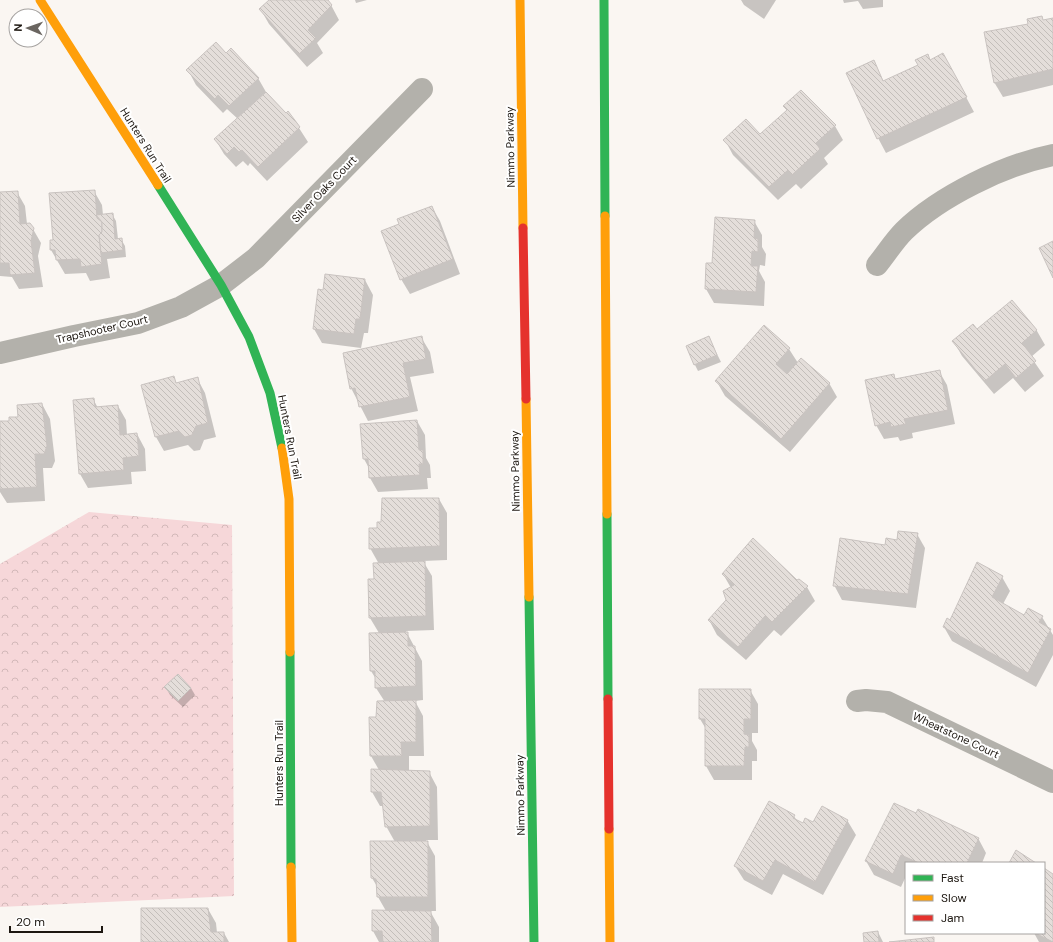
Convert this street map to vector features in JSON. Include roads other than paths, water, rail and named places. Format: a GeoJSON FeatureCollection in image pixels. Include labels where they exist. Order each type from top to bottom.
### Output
{"type":"FeatureCollection","features":[{"type":"Feature","properties":{"kind":"main road","name":"Hunters Run Trail"},"geometry":{"type":"LineString","coordinates":[[40,0],[221,285],[248,337],[270,393],[281,440],[289,499],[292,942]]}},
{"type":"Feature","properties":{"kind":"main road","name":"Nimmo Parkway"},"geometry":{"type":"LineString","coordinates":[[520,0],[534,942]]}},
{"type":"Feature","properties":{"kind":"main road"},"geometry":{"type":"LineString","coordinates":[[604,0],[610,942]]}},
{"type":"Feature","properties":{"kind":"street","name":"Silver Oaks Court"},"geometry":{"type":"LineString","coordinates":[[221,285],[256,258],[422,89]]}},
{"type":"Feature","properties":{"kind":"street"},"geometry":{"type":"LineString","coordinates":[[877,265],[904,232],[932,208],[987,177],[1037,158],[1053,155]]}},
{"type":"Feature","properties":{"kind":"street","name":"Trapshooter Court"},"geometry":{"type":"LineString","coordinates":[[0,353],[138,323],[181,307],[221,285]]}},
{"type":"Feature","properties":{"kind":"street","name":"Wheatstone Court"},"geometry":{"type":"LineString","coordinates":[[857,701],[866,700],[887,702],[1053,782]]}}]}
